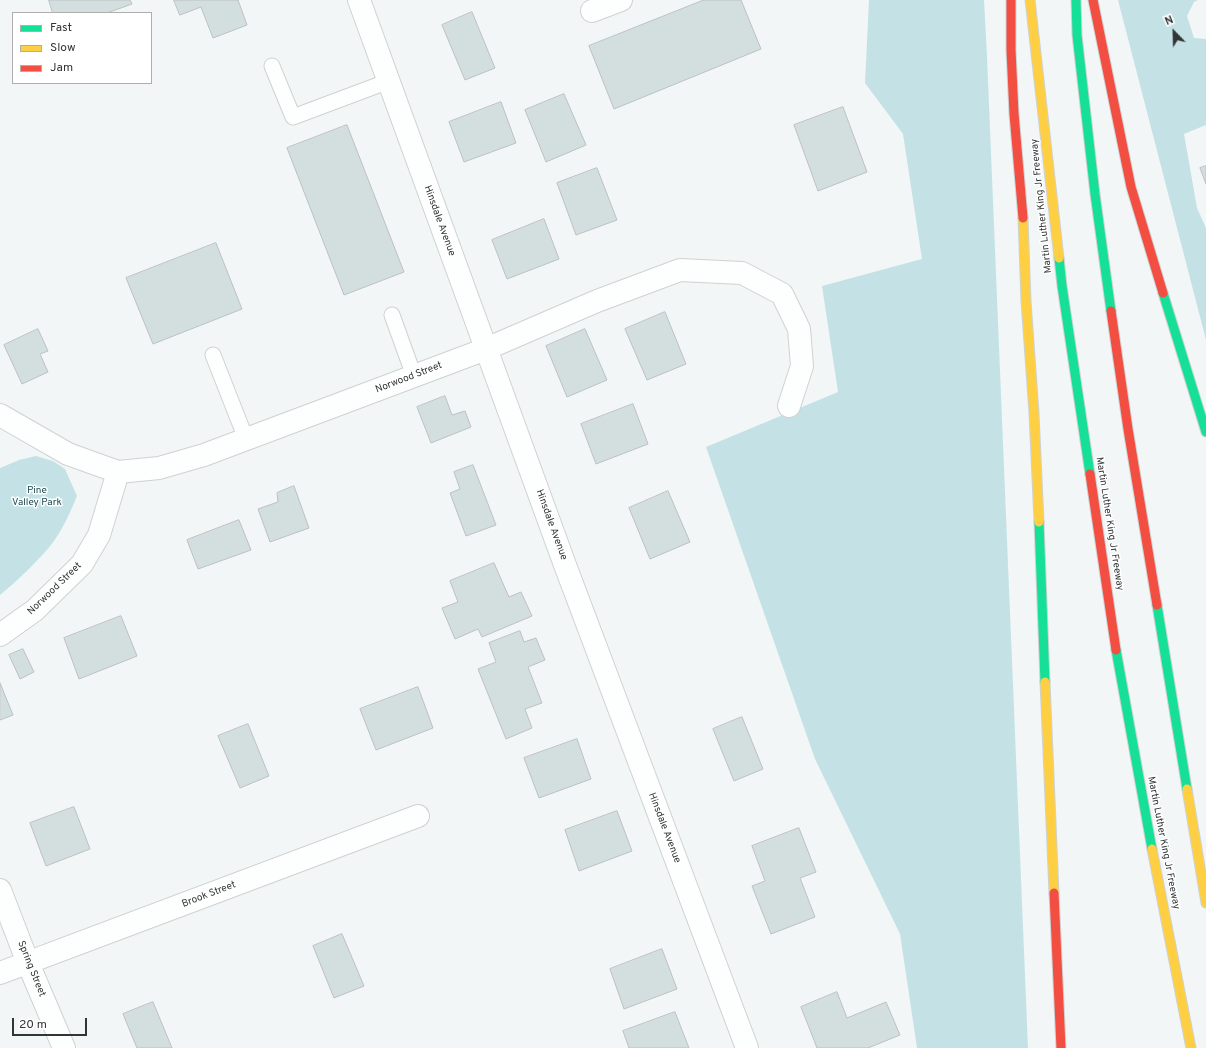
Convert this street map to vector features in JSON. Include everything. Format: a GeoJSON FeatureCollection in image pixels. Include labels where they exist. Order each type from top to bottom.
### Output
{"type":"FeatureCollection","features":[{"type":"Feature","properties":{"kind":"highway"},"geometry":{"type":"LineString","coordinates":[[1011,0],[1011,50],[1014,114],[1023,211],[1026,301],[1034,421],[1061,1048]]}},
{"type":"Feature","properties":{"kind":"highway","name":"Martin Luther King Jr Freeway"},"geometry":{"type":"LineString","coordinates":[[1030,0],[1062,286],[1117,651],[1151,845],[1191,1048]]}},
{"type":"Feature","properties":{"kind":"highway"},"geometry":{"type":"LineString","coordinates":[[1076,0],[1077,36],[1095,194],[1128,430],[1206,904]]}},
{"type":"Feature","properties":{"kind":"highway"},"geometry":{"type":"LineString","coordinates":[[1093,0],[1131,187],[1206,432]]}},
{"type":"Feature","properties":{"kind":"street","name":"Hinsdale Avenue"},"geometry":{"type":"LineString","coordinates":[[359,0],[565,565],[747,1048]]}},
{"type":"Feature","properties":{"kind":"street"},"geometry":{"type":"LineString","coordinates":[[592,11],[621,0]]}},
{"type":"Feature","properties":{"kind":"street","name":"Norwood Street"},"geometry":{"type":"LineString","coordinates":[[0,635],[35,610],[82,564],[99,535],[118,472],[159,468],[204,455],[486,349],[597,302],[680,270],[742,273],[782,294],[799,329],[802,366],[789,406]]}},
{"type":"Feature","properties":{"kind":"street"},"geometry":{"type":"LineString","coordinates":[[3,422],[68,454],[118,472]]}},
{"type":"Feature","properties":{"kind":"street","name":"Brook Street"},"geometry":{"type":"LineString","coordinates":[[0,973],[418,816]]}},
{"type":"Feature","properties":{"kind":"street","name":"Spring Street"},"geometry":{"type":"LineString","coordinates":[[0,890],[28,963],[64,1048]]}},
{"type":"Feature","properties":{"kind":"lane"},"geometry":{"type":"LineString","coordinates":[[272,66],[293,117],[389,81]]}},
{"type":"Feature","properties":{"kind":"lane"},"geometry":{"type":"LineString","coordinates":[[392,315],[414,376]]}},
{"type":"Feature","properties":{"kind":"lane"},"geometry":{"type":"LineString","coordinates":[[213,355],[246,439]]}},
{"type":"Feature","properties":{"kind":"green space"},"geometry":{"type":"Polygon","coordinates":[[[869,0],[984,0],[1028,1048],[917,1048],[900,934],[815,759],[706,447],[838,392],[822,286],[922,259],[903,134],[865,83],[869,0]]]}},
{"type":"Feature","properties":{"kind":"green space"},"geometry":{"type":"Polygon","coordinates":[[[1118,0],[1198,0],[1194,2],[1187,16],[1194,38],[1206,39],[1206,125],[1184,134],[1197,208],[1206,228],[1206,340],[1118,0]]]}},
{"type":"Feature","properties":{"kind":"green space","name":"Pine Valley Park"},"geometry":{"type":"Polygon","coordinates":[[[36,456],[53,461],[65,469],[77,496],[69,515],[55,540],[27,571],[0,595],[0,468],[19,460],[36,456]]]}},
{"type":"Feature","properties":{"kind":"building"},"geometry":{"type":"Polygon","coordinates":[[[49,0],[130,0],[132,4],[110,12],[53,12],[49,0]]]}},
{"type":"Feature","properties":{"kind":"building"},"geometry":{"type":"Polygon","coordinates":[[[174,0],[238,0],[247,25],[213,38],[201,7],[180,15],[174,0]]]}},
{"type":"Feature","properties":{"kind":"building"},"geometry":{"type":"Polygon","coordinates":[[[704,0],[741,0],[761,49],[614,109],[589,46],[704,0]]]}},
{"type":"Feature","properties":{"kind":"building"},"geometry":{"type":"Polygon","coordinates":[[[472,12],[495,68],[465,80],[442,25],[472,12]]]}},
{"type":"Feature","properties":{"kind":"building"},"geometry":{"type":"Polygon","coordinates":[[[564,94],[586,145],[546,162],[525,110],[564,94]]]}},
{"type":"Feature","properties":{"kind":"building"},"geometry":{"type":"Polygon","coordinates":[[[501,102],[516,143],[464,162],[449,122],[501,102]]]}},
{"type":"Feature","properties":{"kind":"building"},"geometry":{"type":"Polygon","coordinates":[[[843,107],[867,172],[818,191],[794,125],[843,107]]]}},
{"type":"Feature","properties":{"kind":"building"},"geometry":{"type":"Polygon","coordinates":[[[347,125],[404,272],[344,295],[287,148],[347,125]]]}},
{"type":"Feature","properties":{"kind":"building"},"geometry":{"type":"Polygon","coordinates":[[[1206,166],[1206,184],[1200,168],[1206,166]]]}},
{"type":"Feature","properties":{"kind":"building"},"geometry":{"type":"Polygon","coordinates":[[[597,168],[617,220],[576,235],[557,183],[597,168]]]}},
{"type":"Feature","properties":{"kind":"building"},"geometry":{"type":"Polygon","coordinates":[[[544,219],[559,259],[507,279],[492,240],[544,219]]]}},
{"type":"Feature","properties":{"kind":"building"},"geometry":{"type":"Polygon","coordinates":[[[216,243],[242,309],[153,344],[126,278],[216,243]]]}},
{"type":"Feature","properties":{"kind":"building"},"geometry":{"type":"Polygon","coordinates":[[[665,312],[686,364],[647,380],[625,329],[665,312]]]}},
{"type":"Feature","properties":{"kind":"building"},"geometry":{"type":"Polygon","coordinates":[[[38,329],[48,351],[40,354],[48,372],[22,384],[4,345],[38,329]]]}},
{"type":"Feature","properties":{"kind":"building"},"geometry":{"type":"Polygon","coordinates":[[[585,329],[607,380],[567,397],[546,346],[585,329]]]}},
{"type":"Feature","properties":{"kind":"building"},"geometry":{"type":"Polygon","coordinates":[[[445,396],[452,415],[465,411],[471,427],[431,443],[417,407],[445,396]]]}},
{"type":"Feature","properties":{"kind":"building"},"geometry":{"type":"Polygon","coordinates":[[[633,404],[648,444],[596,464],[581,424],[633,404]]]}},
{"type":"Feature","properties":{"kind":"building"},"geometry":{"type":"Polygon","coordinates":[[[473,465],[496,525],[466,536],[450,493],[460,489],[454,472],[473,465]]]}},
{"type":"Feature","properties":{"kind":"building"},"geometry":{"type":"Polygon","coordinates":[[[294,486],[309,528],[270,542],[258,509],[278,502],[277,493],[294,486]]]}},
{"type":"Feature","properties":{"kind":"building"},"geometry":{"type":"Polygon","coordinates":[[[668,491],[690,542],[650,559],[629,508],[668,491]]]}},
{"type":"Feature","properties":{"kind":"building"},"geometry":{"type":"Polygon","coordinates":[[[239,520],[251,550],[198,569],[187,540],[239,520]]]}},
{"type":"Feature","properties":{"kind":"building"},"geometry":{"type":"Polygon","coordinates":[[[494,563],[509,597],[521,592],[532,616],[482,637],[478,629],[455,639],[442,608],[458,602],[450,581],[494,563]]]}},
{"type":"Feature","properties":{"kind":"building"},"geometry":{"type":"Polygon","coordinates":[[[121,616],[137,656],[79,679],[64,638],[121,616]]]}},
{"type":"Feature","properties":{"kind":"building"},"geometry":{"type":"Polygon","coordinates":[[[520,631],[524,642],[536,638],[545,660],[528,667],[542,703],[525,709],[532,728],[506,739],[478,669],[496,662],[489,643],[520,631]]]}},
{"type":"Feature","properties":{"kind":"building"},"geometry":{"type":"Polygon","coordinates":[[[23,649],[34,672],[20,679],[9,655],[23,649]]]}},
{"type":"Feature","properties":{"kind":"building"},"geometry":{"type":"Polygon","coordinates":[[[0,683],[13,715],[0,720],[0,683]]]}},
{"type":"Feature","properties":{"kind":"building"},"geometry":{"type":"Polygon","coordinates":[[[418,687],[433,728],[376,750],[360,709],[418,687]]]}},
{"type":"Feature","properties":{"kind":"building"},"geometry":{"type":"Polygon","coordinates":[[[742,717],[763,769],[734,781],[713,729],[742,717]]]}},
{"type":"Feature","properties":{"kind":"building"},"geometry":{"type":"Polygon","coordinates":[[[248,724],[269,776],[240,788],[218,736],[248,724]]]}},
{"type":"Feature","properties":{"kind":"building"},"geometry":{"type":"Polygon","coordinates":[[[577,739],[591,779],[539,798],[524,758],[577,739]]]}},
{"type":"Feature","properties":{"kind":"building"},"geometry":{"type":"Polygon","coordinates":[[[74,807],[90,849],[46,866],[30,823],[74,807]]]}},
{"type":"Feature","properties":{"kind":"building"},"geometry":{"type":"Polygon","coordinates":[[[617,811],[632,851],[579,871],[565,830],[617,811]]]}},
{"type":"Feature","properties":{"kind":"building"},"geometry":{"type":"Polygon","coordinates":[[[799,828],[816,872],[800,878],[815,917],[771,934],[752,886],[765,881],[752,846],[799,828]]]}},
{"type":"Feature","properties":{"kind":"building"},"geometry":{"type":"Polygon","coordinates":[[[342,934],[364,986],[334,998],[313,946],[342,934]]]}},
{"type":"Feature","properties":{"kind":"building"},"geometry":{"type":"Polygon","coordinates":[[[662,949],[677,989],[624,1009],[610,969],[662,949]]]}},
{"type":"Feature","properties":{"kind":"building"},"geometry":{"type":"Polygon","coordinates":[[[837,992],[847,1018],[886,1002],[900,1035],[868,1048],[817,1048],[801,1007],[837,992]]]}},
{"type":"Feature","properties":{"kind":"building"},"geometry":{"type":"Polygon","coordinates":[[[153,1002],[172,1048],[137,1048],[123,1014],[153,1002]]]}},
{"type":"Feature","properties":{"kind":"building"},"geometry":{"type":"Polygon","coordinates":[[[675,1012],[689,1048],[629,1048],[623,1031],[675,1012]]]}},
{"type":"Feature","properties":{"kind":"traffic: fast"},"geometry":{"type":"LineString","coordinates":[[1076,0],[1077,35],[1095,194],[1111,311]]}},
{"type":"Feature","properties":{"kind":"traffic: fast"},"geometry":{"type":"LineString","coordinates":[[1059,258],[1090,474]]}},
{"type":"Feature","properties":{"kind":"traffic: fast"},"geometry":{"type":"LineString","coordinates":[[1163,293],[1206,432]]}},
{"type":"Feature","properties":{"kind":"traffic: fast"},"geometry":{"type":"LineString","coordinates":[[1039,522],[1045,682]]}},
{"type":"Feature","properties":{"kind":"traffic: fast"},"geometry":{"type":"LineString","coordinates":[[1157,605],[1187,789]]}},
{"type":"Feature","properties":{"kind":"traffic: fast"},"geometry":{"type":"LineString","coordinates":[[1116,650],[1152,849]]}},
{"type":"Feature","properties":{"kind":"traffic: slow"},"geometry":{"type":"LineString","coordinates":[[1030,0],[1059,258]]}},
{"type":"Feature","properties":{"kind":"traffic: slow"},"geometry":{"type":"LineString","coordinates":[[1023,218],[1026,301],[1034,413],[1039,522]]}},
{"type":"Feature","properties":{"kind":"traffic: slow"},"geometry":{"type":"LineString","coordinates":[[1045,682],[1054,893]]}},
{"type":"Feature","properties":{"kind":"traffic: slow"},"geometry":{"type":"LineString","coordinates":[[1187,789],[1206,903]]}},
{"type":"Feature","properties":{"kind":"traffic: slow"},"geometry":{"type":"LineString","coordinates":[[1152,849],[1191,1048]]}},
{"type":"Feature","properties":{"kind":"traffic: jam"},"geometry":{"type":"LineString","coordinates":[[1011,0],[1011,50],[1014,114],[1023,218]]}},
{"type":"Feature","properties":{"kind":"traffic: jam"},"geometry":{"type":"LineString","coordinates":[[1093,0],[1131,187],[1163,293]]}},
{"type":"Feature","properties":{"kind":"traffic: jam"},"geometry":{"type":"LineString","coordinates":[[1111,311],[1128,429],[1157,605]]}},
{"type":"Feature","properties":{"kind":"traffic: jam"},"geometry":{"type":"LineString","coordinates":[[1090,474],[1116,650]]}},
{"type":"Feature","properties":{"kind":"traffic: jam"},"geometry":{"type":"LineString","coordinates":[[1054,893],[1061,1048]]}}]}
